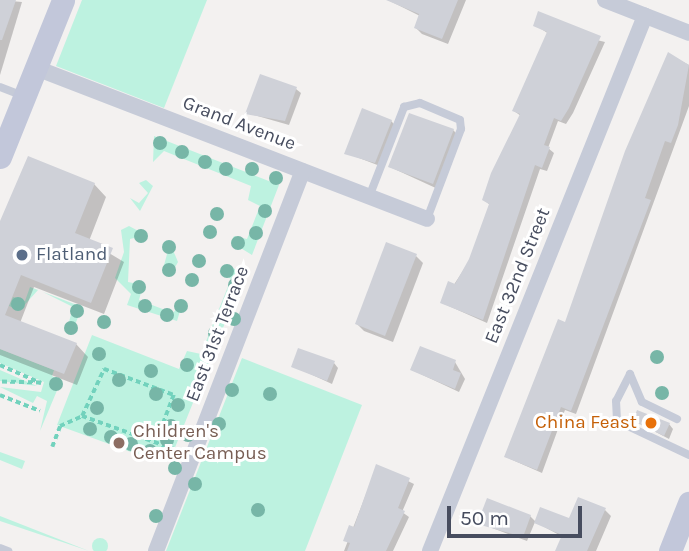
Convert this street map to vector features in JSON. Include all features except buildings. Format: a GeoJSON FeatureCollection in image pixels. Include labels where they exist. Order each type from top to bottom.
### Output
{"type":"FeatureCollection","features":[{"type":"Feature","properties":{"kind":"main road"},"geometry":{"type":"LineString","coordinates":[[0,157],[63,0]]}},
{"type":"Feature","properties":{"kind":"main road"},"geometry":{"type":"LineString","coordinates":[[670,551],[689,503]]}},
{"type":"Feature","properties":{"kind":"street"},"geometry":{"type":"LineString","coordinates":[[605,0],[689,33]]}},
{"type":"Feature","properties":{"kind":"street","name":"East 32nd Street"},"geometry":{"type":"LineString","coordinates":[[430,551],[645,16]]}},
{"type":"Feature","properties":{"kind":"street","name":"Grand Avenue"},"geometry":{"type":"LineString","coordinates":[[36,68],[427,219]]}},
{"type":"Feature","properties":{"kind":"street","name":"East 31st Terrace"},"geometry":{"type":"LineString","coordinates":[[156,551],[303,171]]}},
{"type":"Feature","properties":{"kind":"lane"},"geometry":{"type":"LineString","coordinates":[[0,87],[24,97]]}},
{"type":"Feature","properties":{"kind":"lane"},"geometry":{"type":"LineString","coordinates":[[369,197],[404,107],[420,103],[460,120],[461,129],[427,219]]}},
{"type":"Feature","properties":{"kind":"lane"},"geometry":{"type":"LineString","coordinates":[[677,419],[642,402],[630,374],[616,401],[617,421],[689,455]]}},
{"type":"Feature","properties":{"kind":"lane"},"geometry":{"type":"LineString","coordinates":[[0,548],[8,551]]}},
{"type":"Feature","properties":{"kind":"path"},"geometry":{"type":"LineString","coordinates":[[0,365],[41,383],[0,382]]}},
{"type":"Feature","properties":{"kind":"path"},"geometry":{"type":"LineString","coordinates":[[52,447],[60,426],[82,416],[104,369],[174,395],[156,443]]}},
{"type":"Feature","properties":{"kind":"path"},"geometry":{"type":"LineString","coordinates":[[0,395],[40,411]]}},
{"type":"Feature","properties":{"kind":"path"},"geometry":{"type":"LineString","coordinates":[[82,416],[174,449]]}},
{"type":"Feature","properties":{"kind":"green space"},"geometry":{"type":"Polygon","coordinates":[[[82,0],[207,0],[164,108],[56,66],[82,0]]]}},
{"type":"Feature","properties":{"kind":"green space"},"geometry":{"type":"Polygon","coordinates":[[[154,136],[279,185],[252,255],[231,242],[234,236],[247,239],[260,206],[248,200],[251,186],[164,151],[153,162],[154,136]]]}},
{"type":"Feature","properties":{"kind":"green space"},"geometry":{"type":"Polygon","coordinates":[[[146,180],[153,186],[140,211],[130,198],[139,203],[148,193],[139,183],[146,180]]]}},
{"type":"Feature","properties":{"kind":"green space"},"geometry":{"type":"Polygon","coordinates":[[[129,226],[146,235],[130,239],[128,282],[143,285],[139,300],[173,313],[183,301],[177,321],[127,305],[131,294],[115,278],[124,252],[121,230],[129,226]]]}},
{"type":"Feature","properties":{"kind":"green space"},"geometry":{"type":"Polygon","coordinates":[[[170,243],[178,262],[170,276],[163,269],[170,243]]]}},
{"type":"Feature","properties":{"kind":"green space"},"geometry":{"type":"Polygon","coordinates":[[[227,266],[245,273],[170,460],[156,454],[153,460],[57,425],[92,335],[179,369],[187,351],[201,354],[231,279],[219,272],[227,266]]]}},
{"type":"Feature","properties":{"kind":"green space"},"geometry":{"type":"Polygon","coordinates":[[[30,287],[38,290],[20,310],[9,306],[13,297],[25,301],[30,287]]]}},
{"type":"Feature","properties":{"kind":"green space"},"geometry":{"type":"Polygon","coordinates":[[[43,292],[82,307],[71,335],[66,333],[73,307],[43,292]]]}},
{"type":"Feature","properties":{"kind":"green space"},"geometry":{"type":"Polygon","coordinates":[[[0,349],[54,370],[52,376],[61,381],[40,431],[47,401],[37,396],[33,403],[0,387],[41,392],[44,382],[0,363],[0,349]]]}},
{"type":"Feature","properties":{"kind":"green space"},"geometry":{"type":"Polygon","coordinates":[[[242,358],[362,405],[305,551],[166,551],[242,358]]]}},
{"type":"Feature","properties":{"kind":"green space"},"geometry":{"type":"Polygon","coordinates":[[[0,370],[37,386],[0,381],[0,370]]]}},
{"type":"Feature","properties":{"kind":"green space"},"geometry":{"type":"Polygon","coordinates":[[[0,452],[25,461],[22,469],[0,460],[0,452]]]}},
{"type":"Feature","properties":{"kind":"green space"},"geometry":{"type":"Polygon","coordinates":[[[0,516],[89,551],[0,521],[0,516]]]}},
{"type":"Feature","properties":{"kind":"green space"},"geometry":{"type":"Polygon","coordinates":[[[100,538],[108,546],[100,554],[92,546],[100,538]]]}},
{"type":"Feature","properties":{"kind":"place","name":"Flatland"},"geometry":{"type":"Point","coordinates":[22,255]}},
{"type":"Feature","properties":{"kind":"place","name":"China Feast"},"geometry":{"type":"Point","coordinates":[651,423]}},
{"type":"Feature","properties":{"kind":"place","name":"Children's Center Campus"},"geometry":{"type":"Point","coordinates":[119,443]}}]}
